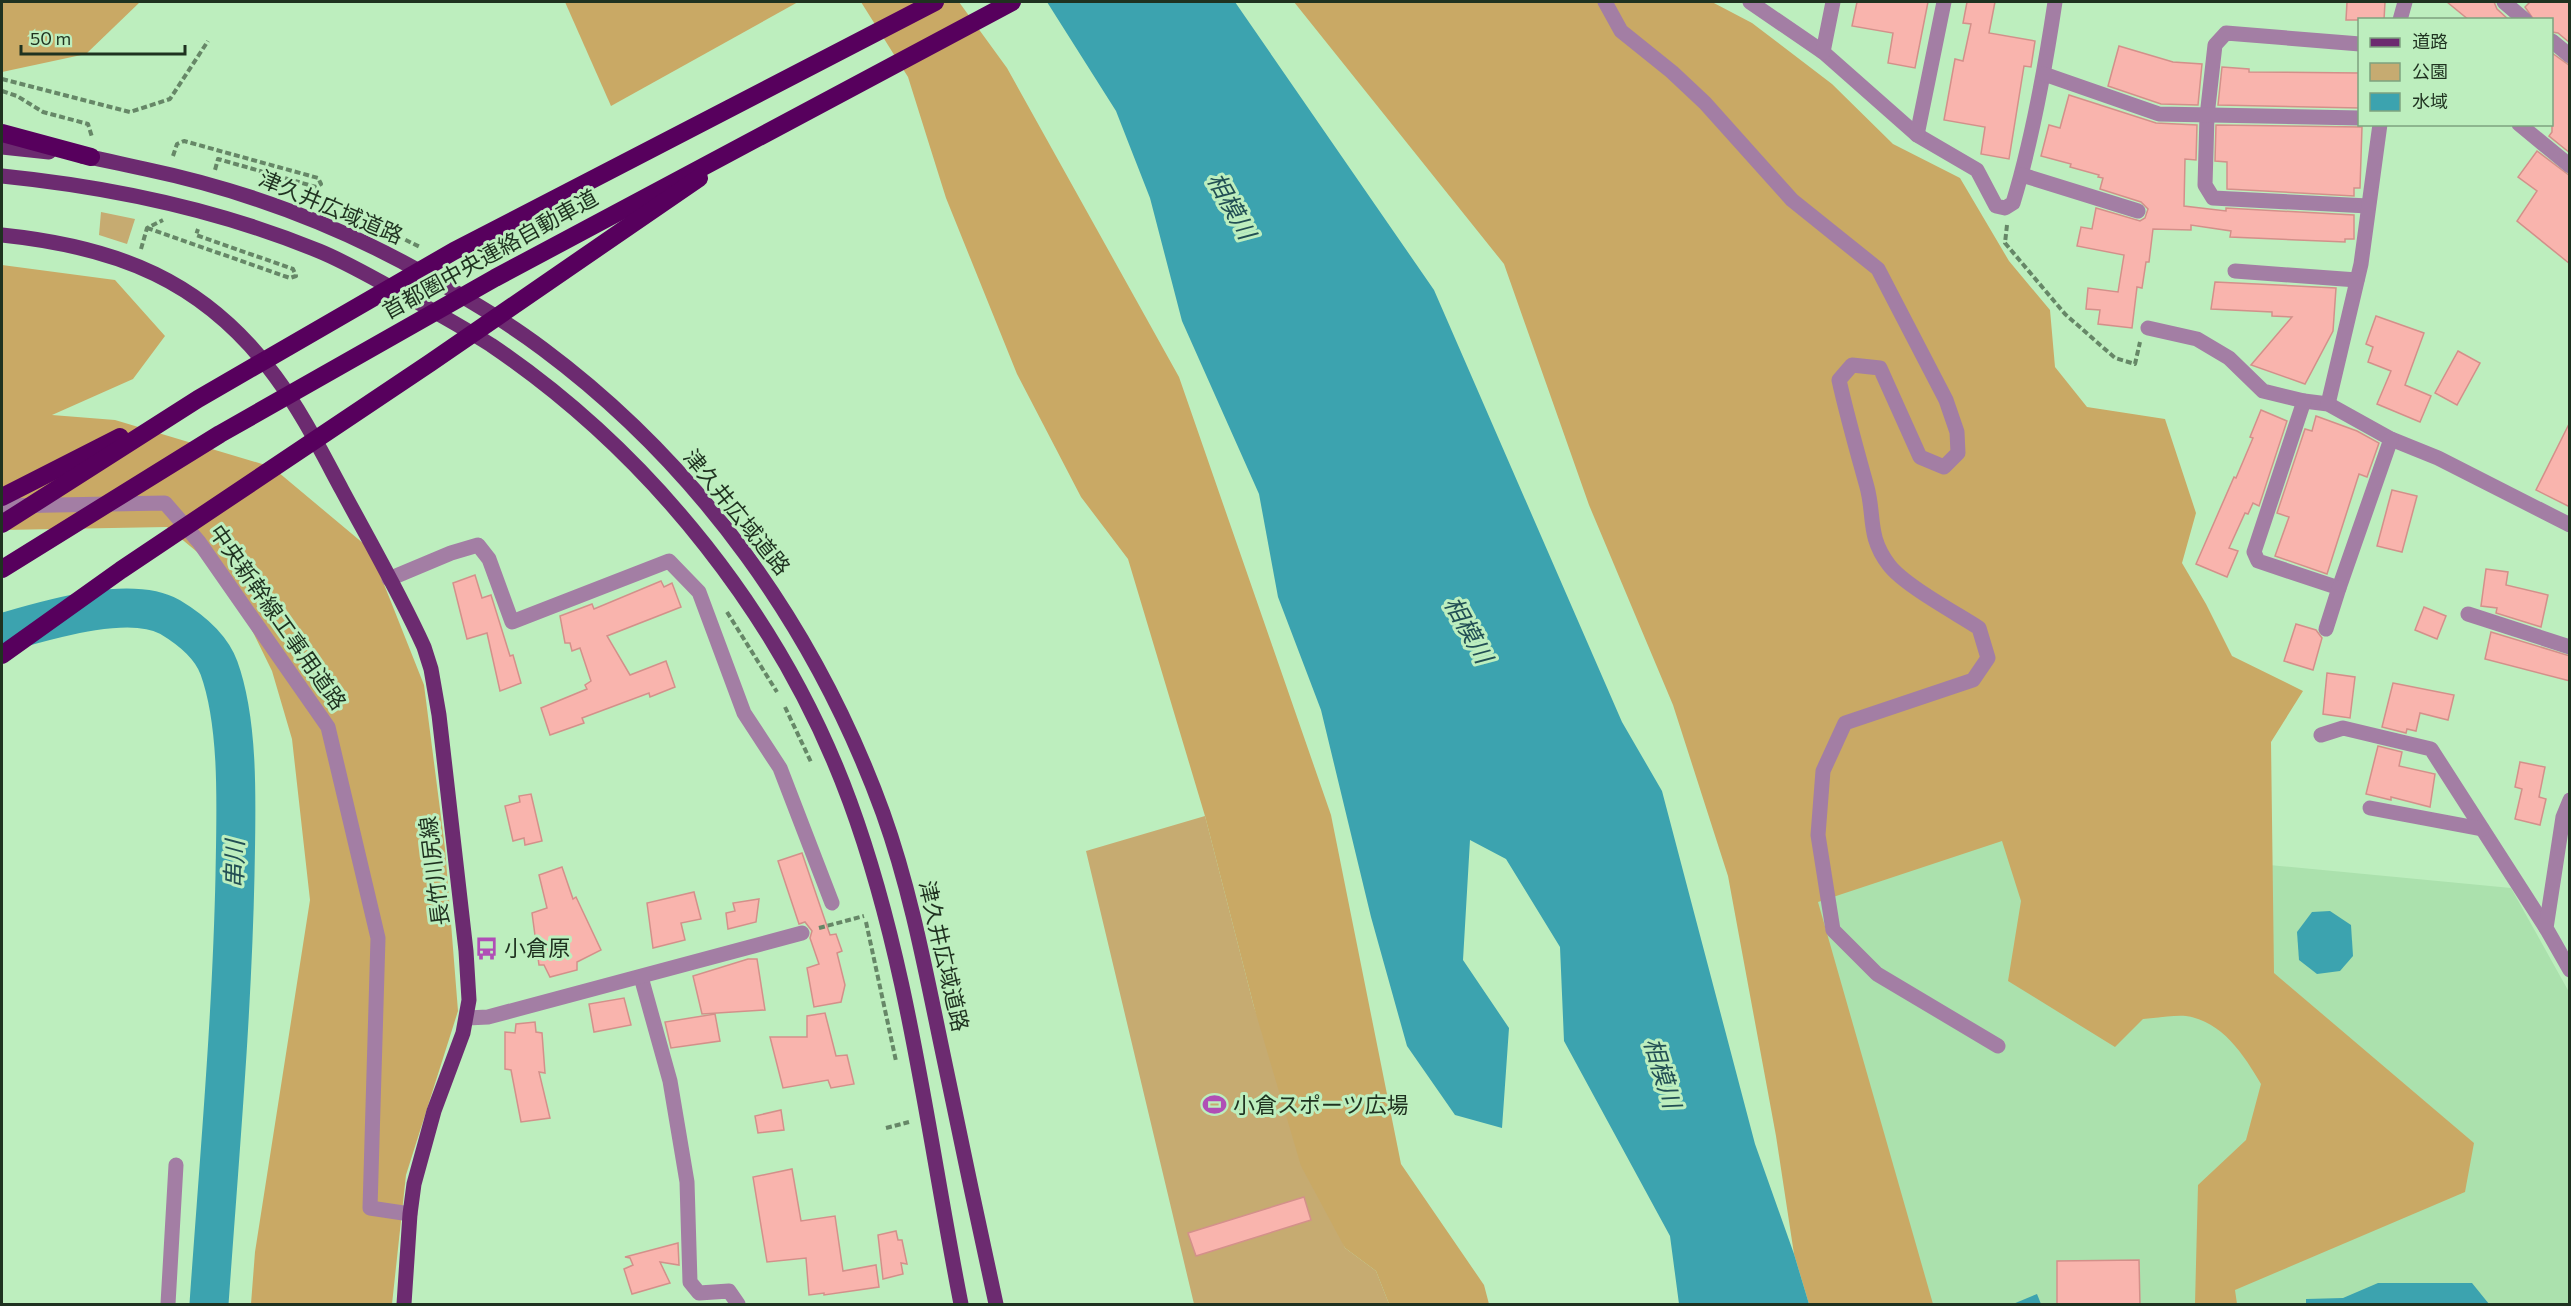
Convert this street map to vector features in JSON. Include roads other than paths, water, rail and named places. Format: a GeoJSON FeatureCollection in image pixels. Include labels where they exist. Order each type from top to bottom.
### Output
{"type":"FeatureCollection","features":[{"type":"Feature","properties":{"kind":"highway","name":"首都圏中央連絡自動車道"},"geometry":{"type":"LineString","coordinates":[[2,524],[198,399],[454,251],[935,2]]}},
{"type":"Feature","properties":{"kind":"highway","name":"首都圏中央連絡自動車道"},"geometry":{"type":"LineString","coordinates":[[2,569],[220,434],[495,278],[637,200],[1012,2]]}},
{"type":"Feature","properties":{"kind":"highway"},"geometry":{"type":"LineString","coordinates":[[2,655],[121,570],[771,129]]}},
{"type":"Feature","properties":{"kind":"highway"},"geometry":{"type":"LineString","coordinates":[[2,133],[91,157]]}},
{"type":"Feature","properties":{"kind":"highway"},"geometry":{"type":"LineString","coordinates":[[2,497],[198,399]]}},
{"type":"Feature","properties":{"kind":"main road","name":"津久井広域道路"},"geometry":{"type":"LineString","coordinates":[[2,147],[91,157],[191,179],[239,192],[317,221],[375,246],[484,308],[540,347],[611,405],[687,481],[777,598],[828,685],[852,735],[884,817],[921,947],[996,1305]]}},
{"type":"Feature","properties":{"kind":"main road","name":"津久井広域道路"},"geometry":{"type":"LineString","coordinates":[[2,176],[87,186],[182,205],[230,219],[322,252],[458,324],[531,374],[609,441],[675,509],[706,547],[762,626],[809,710],[849,800],[879,893],[902,991],[961,1305]]}},
{"type":"Feature","properties":{"kind":"main road","name":"長竹川尻線"},"geometry":{"type":"LineString","coordinates":[[2,234],[97,251],[135,264],[182,288],[236,329],[276,376],[310,431],[424,648],[434,684],[470,1000],[467,1018],[427,1133],[410,1214],[404,1305]]}},
{"type":"Feature","properties":{"kind":"street"},"geometry":{"type":"LineString","coordinates":[[1605,2],[1621,31],[1672,72],[1705,103],[1792,200],[1878,269],[1946,400],[1957,432],[1959,453],[1944,466],[1920,457],[1880,368],[1852,365],[1839,380],[1852,438],[1868,489],[1872,535],[1889,566],[1979,628],[1988,658],[1973,680],[1845,723],[1823,771],[1818,835],[1833,930],[1877,974],[1998,1046]]}},
{"type":"Feature","properties":{"kind":"street"},"geometry":{"type":"LineString","coordinates":[[1750,2],[1823,52],[1917,135],[1977,170],[1996,206],[2005,208],[2013,203],[2022,175],[2044,74],[2055,2]]}},
{"type":"Feature","properties":{"kind":"street"},"geometry":{"type":"LineString","coordinates":[[1823,52],[1833,2]]}},
{"type":"Feature","properties":{"kind":"street"},"geometry":{"type":"LineString","coordinates":[[1917,135],[1944,2]]}},
{"type":"Feature","properties":{"kind":"street"},"geometry":{"type":"LineString","coordinates":[[2504,2],[2523,18]]}},
{"type":"Feature","properties":{"kind":"street"},"geometry":{"type":"LineString","coordinates":[[2358,44],[2226,33],[2215,45],[2207,116],[2205,185],[2213,198],[2368,206]]}},
{"type":"Feature","properties":{"kind":"street"},"geometry":{"type":"LineString","coordinates":[[2553,42],[2570,56]]}},
{"type":"Feature","properties":{"kind":"street"},"geometry":{"type":"LineString","coordinates":[[2044,74],[2159,114],[2358,118]]}},
{"type":"Feature","properties":{"kind":"street"},"geometry":{"type":"LineString","coordinates":[[2328,404],[2357,280],[2380,126]]}},
{"type":"Feature","properties":{"kind":"street"},"geometry":{"type":"LineString","coordinates":[[2521,126],[2570,166]]}},
{"type":"Feature","properties":{"kind":"street"},"geometry":{"type":"LineString","coordinates":[[2022,175],[2138,211]]}},
{"type":"Feature","properties":{"kind":"street"},"geometry":{"type":"LineString","coordinates":[[2235,271],[2357,280]]}},
{"type":"Feature","properties":{"kind":"street"},"geometry":{"type":"LineString","coordinates":[[2148,328],[2197,339],[2229,358],[2263,391],[2328,404],[2391,439],[2439,458],[2570,525]]}},
{"type":"Feature","properties":{"kind":"street"},"geometry":{"type":"LineString","coordinates":[[2304,401],[2254,552],[2259,561],[2339,588]]}},
{"type":"Feature","properties":{"kind":"street"},"geometry":{"type":"LineString","coordinates":[[2326,629],[2391,439]]}},
{"type":"Feature","properties":{"kind":"street","name":"中央新幹線工事用道路"},"geometry":{"type":"LineString","coordinates":[[2,506],[165,503],[199,542],[328,727],[378,938],[370,1208],[410,1214]]}},
{"type":"Feature","properties":{"kind":"street"},"geometry":{"type":"LineString","coordinates":[[389,579],[477,545],[489,559],[512,622],[669,561],[699,592],[744,713],[780,768],[832,903]]}},
{"type":"Feature","properties":{"kind":"street"},"geometry":{"type":"LineString","coordinates":[[2468,614],[2570,646]]}},
{"type":"Feature","properties":{"kind":"street"},"geometry":{"type":"LineString","coordinates":[[2321,735],[2343,728],[2431,749],[2546,928],[2570,970]]}},
{"type":"Feature","properties":{"kind":"street"},"geometry":{"type":"LineString","coordinates":[[2546,928],[2563,817],[2570,800]]}},
{"type":"Feature","properties":{"kind":"street"},"geometry":{"type":"LineString","coordinates":[[2370,808],[2482,829]]}},
{"type":"Feature","properties":{"kind":"street"},"geometry":{"type":"LineString","coordinates":[[467,1018],[488,1017],[802,933]]}},
{"type":"Feature","properties":{"kind":"street"},"geometry":{"type":"LineString","coordinates":[[641,977],[670,1081],[685,1171],[690,1282],[699,1293],[729,1291],[738,1300],[738,1305]]}},
{"type":"Feature","properties":{"kind":"street"},"geometry":{"type":"LineString","coordinates":[[168,1305],[176,1165]]}},
{"type":"Feature","properties":{"kind":"water","name":"相模川"},"geometry":{"type":"Polygon","coordinates":[[[1047,2],[1235,2],[1434,290],[1622,722],[1662,791],[1755,1144],[1809,1304],[1679,1304],[1670,1236],[1564,1041],[1560,947],[1506,859],[1470,840],[1463,960],[1509,1028],[1502,1128],[1455,1115],[1407,1046],[1371,917],[1321,710],[1278,597],[1259,494],[1182,321],[1150,198],[1116,111],[1047,2]]]}},
{"type":"Feature","properties":{"kind":"water"},"geometry":{"type":"Polygon","coordinates":[[[2330,911],[2351,925],[2353,956],[2340,971],[2317,974],[2299,960],[2297,932],[2312,912],[2330,911]]]}},
{"type":"Feature","properties":{"kind":"water"},"geometry":{"type":"Polygon","coordinates":[[[2378,1283],[2472,1283],[2489,1304],[2306,1304],[2306,1299],[2343,1298],[2378,1283]]]}},
{"type":"Feature","properties":{"kind":"water"},"geometry":{"type":"Polygon","coordinates":[[[2037,1294],[2041,1304],[2013,1304],[2037,1294]]]}},
{"type":"Feature","properties":{"kind":"waterway","name":"串川"},"geometry":{"type":"LineString","coordinates":[[2,633],[86,612],[132,608],[153,611],[170,617],[192,633],[211,652],[219,668],[226,691],[234,743],[236,825],[228,1036],[209,1304]]}},
{"type":"Feature","properties":{"kind":"place","name":"小倉原"},"geometry":{"type":"Point","coordinates":[486,948]}},
{"type":"Feature","properties":{"kind":"place","name":"小倉スポーツ広場"},"geometry":{"type":"Point","coordinates":[1215,1105]}}]}
